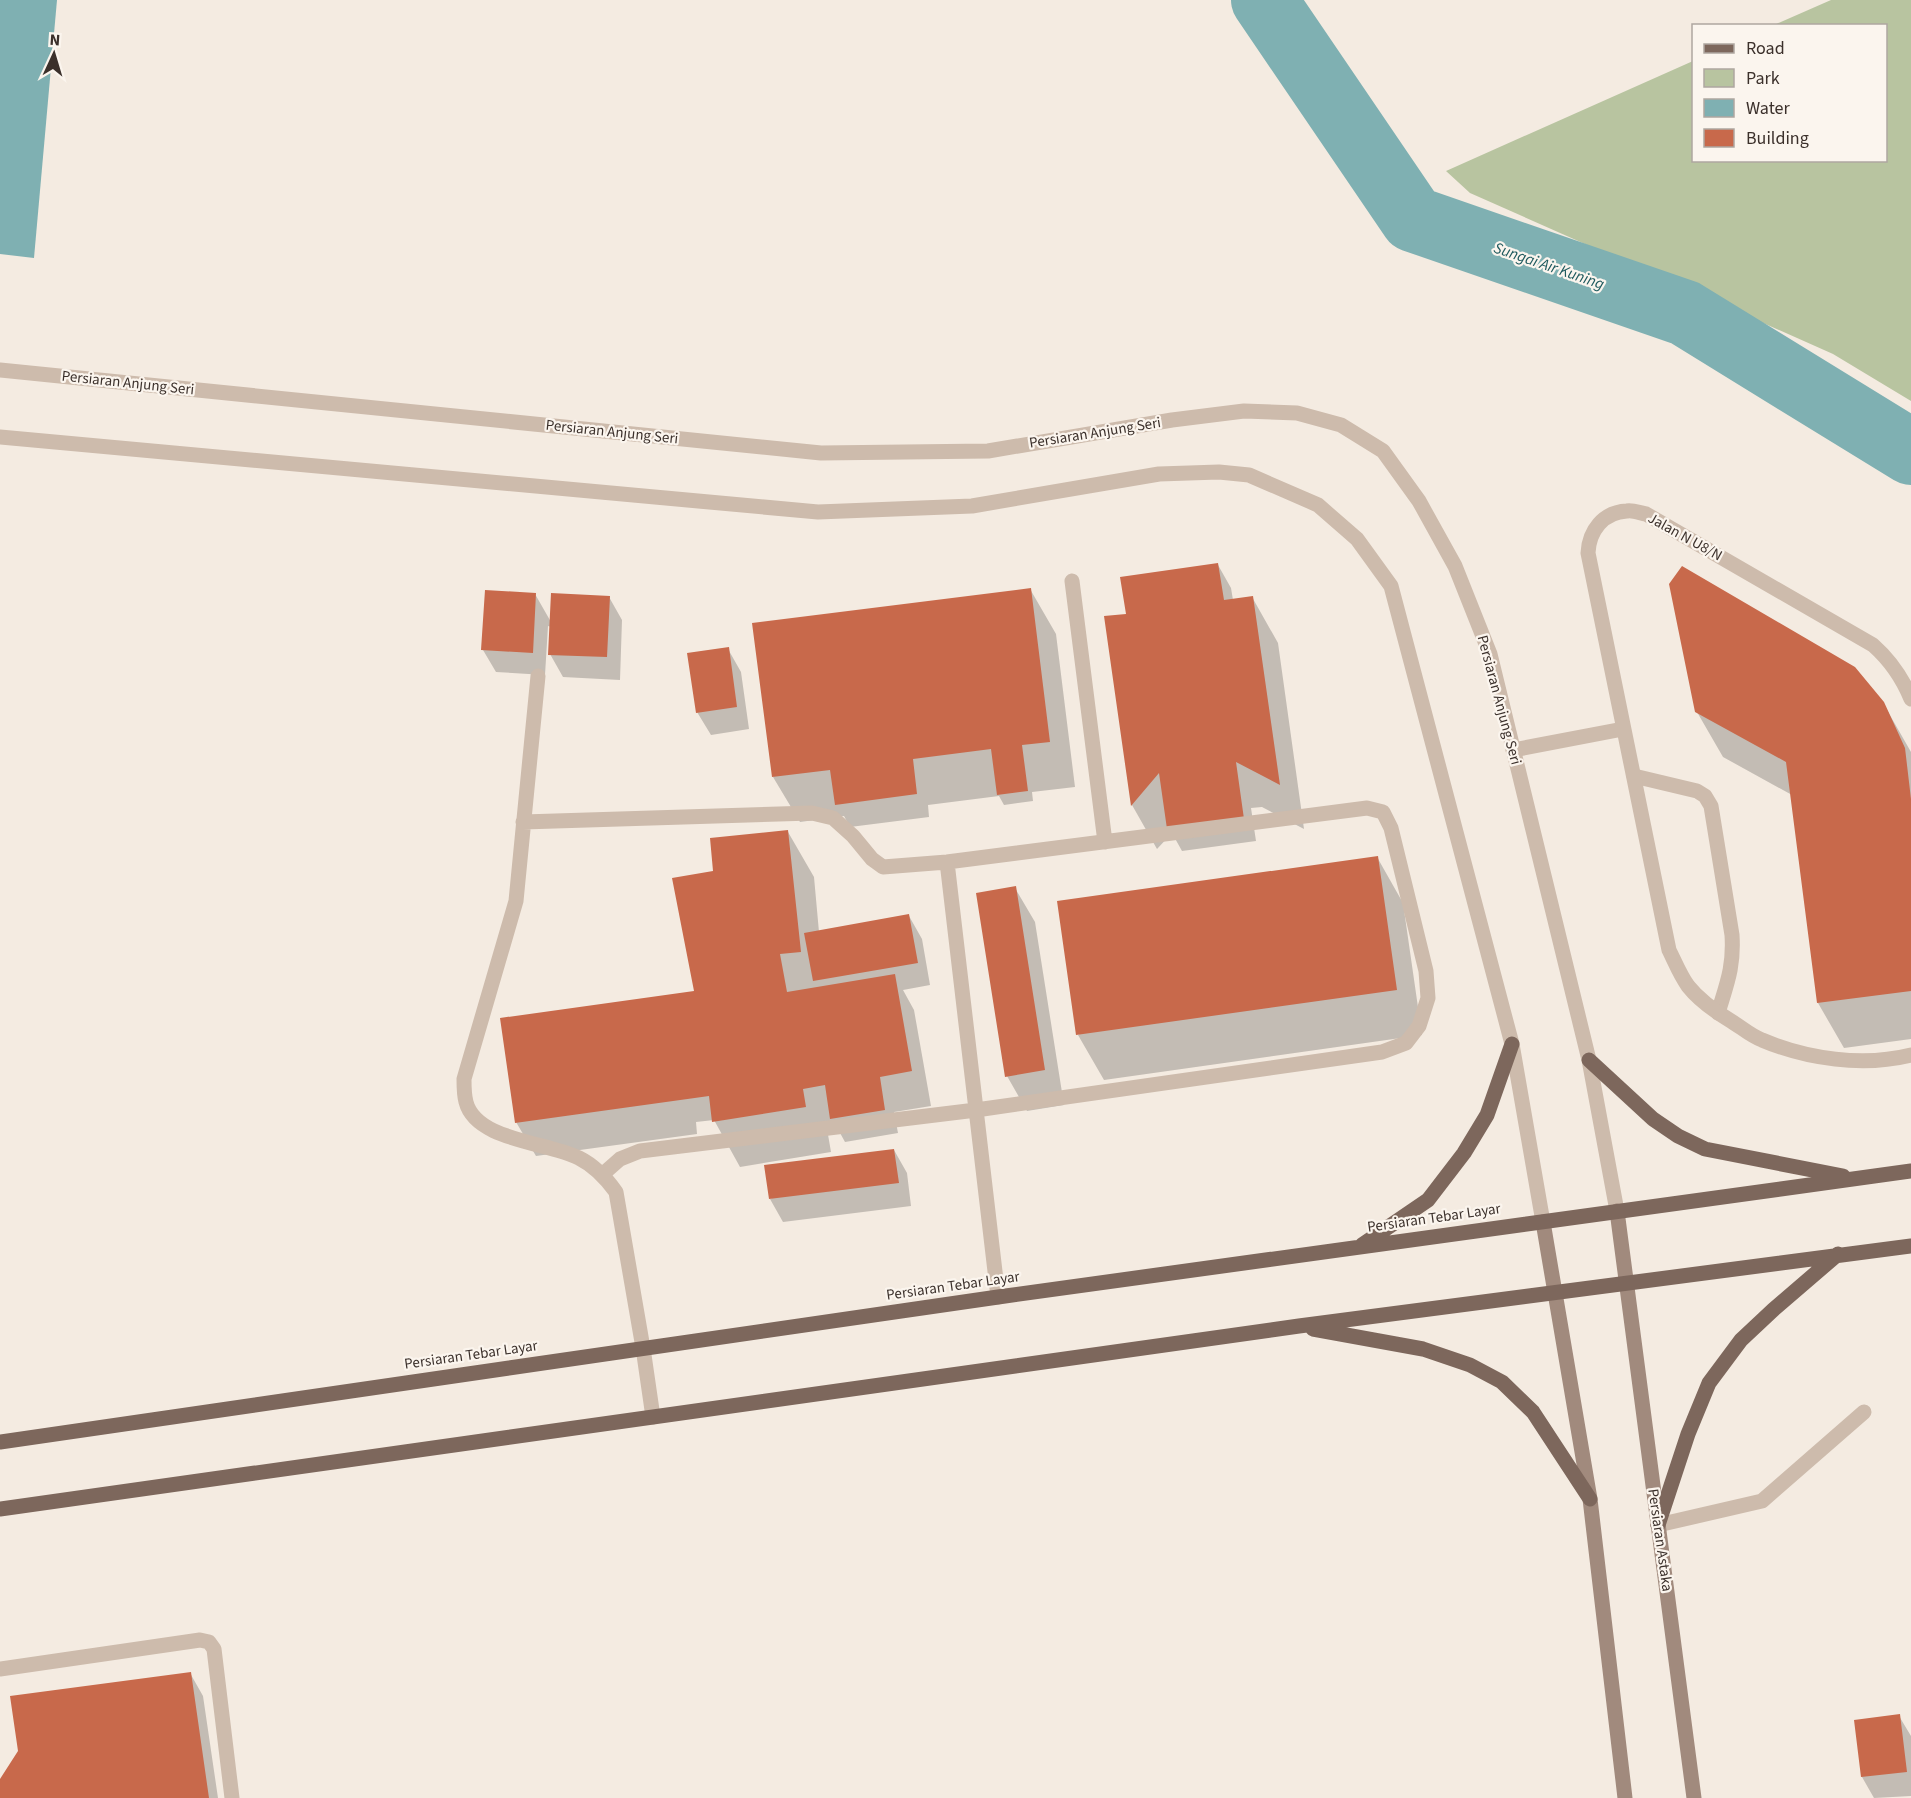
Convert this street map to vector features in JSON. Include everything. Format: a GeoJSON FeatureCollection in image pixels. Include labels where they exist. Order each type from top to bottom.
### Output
{"type":"FeatureCollection","features":[{"type":"Feature","properties":{"kind":"main road"},"geometry":{"type":"LineString","coordinates":[[1360,1247],[1428,1200],[1464,1153],[1487,1115],[1512,1044]]}},
{"type":"Feature","properties":{"kind":"main road"},"geometry":{"type":"LineString","coordinates":[[1589,1060],[1653,1119],[1678,1136],[1705,1149],[1857,1178]]}},
{"type":"Feature","properties":{"kind":"main road","name":"Persiaran Tebar Layar"},"geometry":{"type":"LineString","coordinates":[[0,1442],[998,1297],[1911,1171]]}},
{"type":"Feature","properties":{"kind":"main road","name":"Persiaran Astaka"},"geometry":{"type":"LineString","coordinates":[[1617,1211],[1694,1798]]}},
{"type":"Feature","properties":{"kind":"main road"},"geometry":{"type":"LineString","coordinates":[[1543,1222],[1590,1499],[1625,1798]]}},
{"type":"Feature","properties":{"kind":"main road"},"geometry":{"type":"LineString","coordinates":[[0,1509],[1299,1326],[1911,1245]]}},
{"type":"Feature","properties":{"kind":"main road"},"geometry":{"type":"LineString","coordinates":[[1658,1525],[1688,1434],[1709,1383],[1741,1340],[1838,1254]]}},
{"type":"Feature","properties":{"kind":"main road"},"geometry":{"type":"LineString","coordinates":[[1299,1326],[1423,1349],[1470,1365],[1502,1382],[1533,1412],[1590,1499]]}},
{"type":"Feature","properties":{"kind":"street","name":"Persiaran Anjung Seri"},"geometry":{"type":"LineString","coordinates":[[0,369],[821,453],[988,451],[1172,420],[1244,411],[1297,413],[1341,425],[1383,451],[1419,501],[1455,566],[1490,654],[1589,1060],[1617,1211]]}},
{"type":"Feature","properties":{"kind":"street"},"geometry":{"type":"LineString","coordinates":[[0,437],[818,512],[972,506],[1159,474],[1219,472],[1249,475],[1318,505],[1357,539],[1391,586],[1512,1044],[1543,1222]]}},
{"type":"Feature","properties":{"kind":"street","name":"Jalan N U8/N"},"geometry":{"type":"LineString","coordinates":[[1911,699],[1904,680],[1889,659],[1873,645],[1646,514],[1628,510],[1613,514],[1597,524],[1588,540],[1587,553],[1669,950],[1678,971],[1689,988],[1718,1013],[1761,1040],[1806,1054],[1854,1061],[1911,1055]]}},
{"type":"Feature","properties":{"kind":"street"},"geometry":{"type":"LineString","coordinates":[[1072,581],[1106,842]]}},
{"type":"Feature","properties":{"kind":"street"},"geometry":{"type":"LineString","coordinates":[[537,676],[516,900],[464,1079],[466,1103],[473,1115],[492,1131],[578,1157],[603,1174],[616,1192],[653,1417]]}},
{"type":"Feature","properties":{"kind":"street"},"geometry":{"type":"LineString","coordinates":[[1513,750],[1623,729]]}},
{"type":"Feature","properties":{"kind":"street"},"geometry":{"type":"LineString","coordinates":[[1634,776],[1696,791],[1705,796],[1711,806],[1733,953],[1732,967],[1718,1013]]}},
{"type":"Feature","properties":{"kind":"street"},"geometry":{"type":"LineString","coordinates":[[523,822],[812,813],[833,818],[853,836],[872,859],[883,867],[947,862],[1366,808],[1383,812],[1391,828],[1426,971],[1428,998],[1419,1026],[1406,1043],[1382,1052],[976,1110],[640,1151],[620,1159],[603,1174]]}},
{"type":"Feature","properties":{"kind":"street"},"geometry":{"type":"LineString","coordinates":[[947,862],[998,1297]]}},
{"type":"Feature","properties":{"kind":"street"},"geometry":{"type":"LineString","coordinates":[[1658,1525],[1762,1501],[1864,1412]]}},
{"type":"Feature","properties":{"kind":"street"},"geometry":{"type":"LineString","coordinates":[[0,1668],[200,1640],[209,1642],[214,1649],[232,1798]]}},
{"type":"Feature","properties":{"kind":"green space"},"geometry":{"type":"Polygon","coordinates":[[[1831,0],[1911,0],[1911,401],[1833,354],[1470,193],[1446,171],[1692,61],[1692,162],[1887,162],[1887,24],[1776,24],[1831,0]]]}},
{"type":"Feature","properties":{"kind":"water"},"geometry":{"type":"Polygon","coordinates":[[[0,0],[57,0],[34,258],[0,254],[0,0]]]}},
{"type":"Feature","properties":{"kind":"building"},"geometry":{"type":"Polygon","coordinates":[[[1218,563],[1224,600],[1253,596],[1280,785],[1236,762],[1244,819],[1167,829],[1159,773],[1131,806],[1104,616],[1126,614],[1120,577],[1218,563]]]}},
{"type":"Feature","properties":{"kind":"building"},"geometry":{"type":"Polygon","coordinates":[[[1682,566],[1855,667],[1884,702],[1905,748],[1911,799],[1911,991],[1817,1003],[1786,762],[1695,712],[1669,584],[1682,566]]]}},
{"type":"Feature","properties":{"kind":"building"},"geometry":{"type":"Polygon","coordinates":[[[1031,588],[1050,742],[1022,745],[1028,791],[997,795],[991,749],[913,759],[917,794],[835,805],[830,770],[772,777],[752,623],[1031,588]]]}},
{"type":"Feature","properties":{"kind":"building"},"geometry":{"type":"Polygon","coordinates":[[[485,590],[536,593],[533,653],[481,650],[485,590]]]}},
{"type":"Feature","properties":{"kind":"building"},"geometry":{"type":"Polygon","coordinates":[[[551,593],[610,596],[607,657],[548,655],[551,593]]]}},
{"type":"Feature","properties":{"kind":"building"},"geometry":{"type":"Polygon","coordinates":[[[729,647],[737,707],[696,713],[687,653],[729,647]]]}},
{"type":"Feature","properties":{"kind":"building"},"geometry":{"type":"Polygon","coordinates":[[[788,830],[801,952],[780,954],[787,992],[895,974],[912,1071],[880,1077],[885,1110],[830,1119],[825,1085],[803,1089],[806,1107],[712,1122],[709,1096],[515,1123],[500,1018],[694,991],[672,878],[713,871],[710,838],[788,830]]]}},
{"type":"Feature","properties":{"kind":"building"},"geometry":{"type":"Polygon","coordinates":[[[1378,856],[1397,990],[1076,1035],[1057,901],[1378,856]]]}},
{"type":"Feature","properties":{"kind":"building"},"geometry":{"type":"Polygon","coordinates":[[[1016,886],[1045,1070],[1005,1077],[976,893],[1016,886]]]}},
{"type":"Feature","properties":{"kind":"building"},"geometry":{"type":"Polygon","coordinates":[[[909,914],[918,963],[813,981],[804,933],[909,914]]]}},
{"type":"Feature","properties":{"kind":"building"},"geometry":{"type":"Polygon","coordinates":[[[894,1149],[899,1183],[769,1199],[764,1165],[894,1149]]]}},
{"type":"Feature","properties":{"kind":"building"},"geometry":{"type":"Polygon","coordinates":[[[191,1672],[209,1798],[0,1798],[0,1779],[18,1751],[10,1696],[191,1672]]]}},
{"type":"Feature","properties":{"kind":"building"},"geometry":{"type":"Polygon","coordinates":[[[1900,1714],[1907,1772],[1861,1777],[1854,1720],[1900,1714]]]}},
{"type":"Feature","properties":{"kind":"waterway","name":"Sungai Air Kuning"},"geometry":{"type":"LineString","coordinates":[[1264,0],[1413,219],[1685,313],[1911,452]]}}]}
